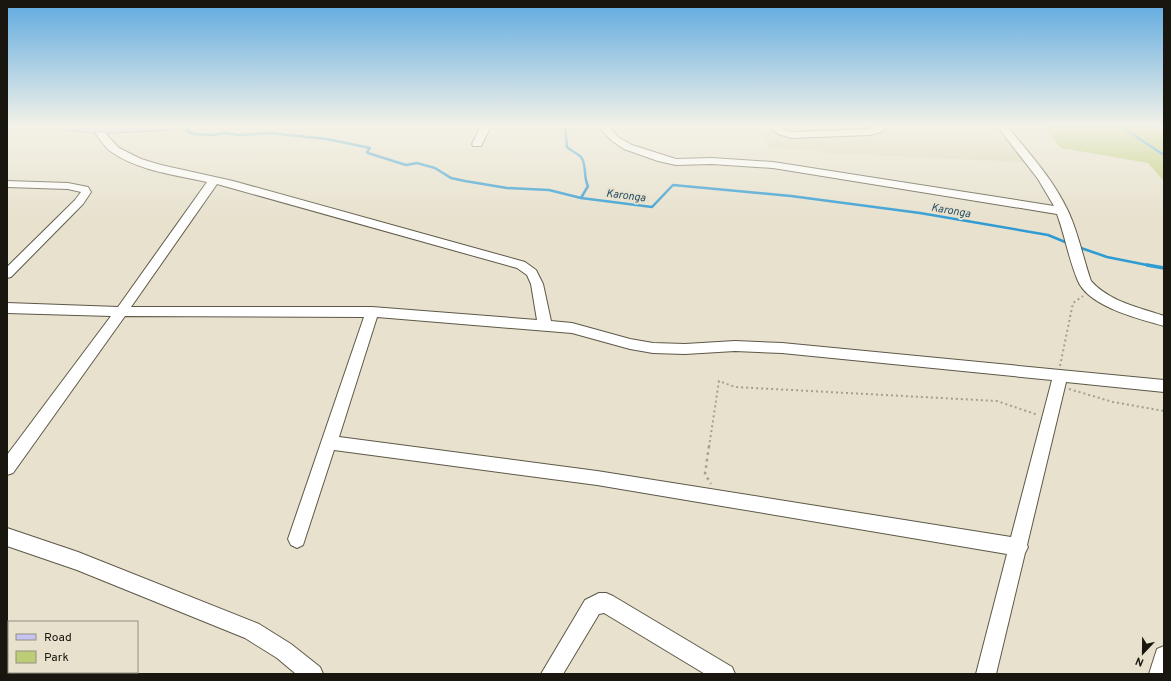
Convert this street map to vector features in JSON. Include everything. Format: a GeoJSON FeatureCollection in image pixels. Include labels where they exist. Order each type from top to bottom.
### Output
{"type":"FeatureCollection","features":[{"type":"Feature","properties":{"kind":"street"},"geometry":{"type":"LineString","coordinates":[[130,158],[159,168],[214,180],[521,265],[532,273],[537,284],[545,325]]}},
{"type":"Feature","properties":{"kind":"street"},"geometry":{"type":"LineString","coordinates":[[660,158],[669,160],[773,165],[1062,211]]}},
{"type":"Feature","properties":{"kind":"street"},"geometry":{"type":"LineString","coordinates":[[1027,158],[1043,178],[1062,211],[1085,282],[1091,291],[1099,297],[1116,304],[1164,321]]}},
{"type":"Feature","properties":{"kind":"street"},"geometry":{"type":"LineString","coordinates":[[7,468],[121,312],[214,180]]}},
{"type":"Feature","properties":{"kind":"street"},"geometry":{"type":"LineString","coordinates":[[7,184],[68,186],[84,189],[86,192],[79,202],[7,274]]}},
{"type":"Feature","properties":{"kind":"street"},"geometry":{"type":"LineString","coordinates":[[7,308],[121,312],[372,312],[572,328],[630,344],[653,348],[685,349],[735,346],[782,348],[1059,382],[1164,386]]}},
{"type":"Feature","properties":{"kind":"street"},"geometry":{"type":"LineString","coordinates":[[297,539],[372,312]]}},
{"type":"Feature","properties":{"kind":"street"},"geometry":{"type":"LineString","coordinates":[[986,674],[1019,547],[1059,382]]}},
{"type":"Feature","properties":{"kind":"street"},"geometry":{"type":"LineString","coordinates":[[329,443],[597,478],[1019,547]]}},
{"type":"Feature","properties":{"kind":"street"},"geometry":{"type":"LineString","coordinates":[[7,537],[78,561],[252,631],[284,651],[313,674]]}},
{"type":"Feature","properties":{"kind":"street"},"geometry":{"type":"LineString","coordinates":[[551,674],[592,607],[599,603],[606,603],[725,674]]}},
{"type":"Feature","properties":{"kind":"street"},"geometry":{"type":"LineString","coordinates":[[1159,674],[1164,656]]}},
{"type":"Feature","properties":{"kind":"path"},"geometry":{"type":"LineString","coordinates":[[1091,291],[1073,303],[1060,360],[1059,382],[1113,402],[1164,411]]}},
{"type":"Feature","properties":{"kind":"path"},"geometry":{"type":"LineString","coordinates":[[719,498],[705,474],[719,381],[735,387],[997,401],[1050,420]]}},
{"type":"Feature","properties":{"kind":"shaded area"},"geometry":{"type":"Polygon","coordinates":[[[929,158],[1022,158],[1026,162],[929,158]]]}},
{"type":"Feature","properties":{"kind":"green space"},"geometry":{"type":"Polygon","coordinates":[[[1118,158],[1164,158],[1164,181],[1148,163],[1118,158]]]}},
{"type":"Feature","properties":{"kind":"waterway","name":"Karonga"},"geometry":{"type":"LineString","coordinates":[[383,158],[406,165],[417,163],[435,168],[451,178],[465,181],[507,188],[549,190],[581,198]]}},
{"type":"Feature","properties":{"kind":"waterway"},"geometry":{"type":"LineString","coordinates":[[581,198],[588,186],[584,163],[582,158]]}},
{"type":"Feature","properties":{"kind":"waterway","name":"Karonga"},"geometry":{"type":"LineString","coordinates":[[581,198],[652,207],[673,185],[791,196],[920,213],[1048,235],[1070,244]]}},
{"type":"Feature","properties":{"kind":"waterway","name":"Karonga"},"geometry":{"type":"LineString","coordinates":[[1078,247],[1107,257],[1147,265]]}},
{"type":"Feature","properties":{"kind":"waterway","name":"Karonga"},"geometry":{"type":"LineString","coordinates":[[1147,265],[1164,268]]}},
{"type":"Feature","properties":{"kind":"waterway","name":"Karonga"},"geometry":{"type":"LineString","coordinates":[[1147,265],[1152,266]]}}]}
